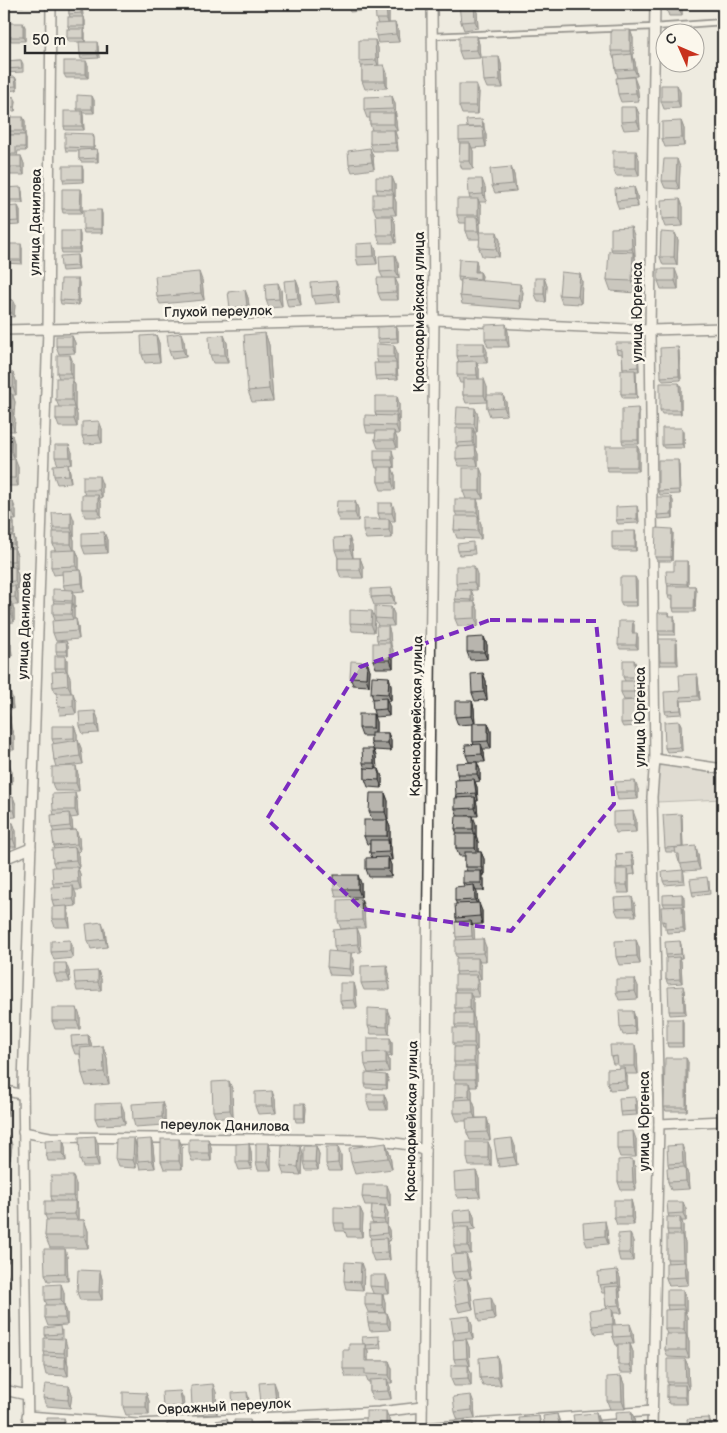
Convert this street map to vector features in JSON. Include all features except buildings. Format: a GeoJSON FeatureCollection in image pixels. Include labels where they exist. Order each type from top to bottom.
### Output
{"type":"FeatureCollection","features":[{"type":"Feature","properties":{"kind":"street","name":"улица Данилова"},"geometry":{"type":"LineString","coordinates":[[28,1429],[23,1095],[48,330],[51,4]]}},
{"type":"Feature","properties":{"kind":"street","name":"Красноармейская улица"},"geometry":{"type":"LineString","coordinates":[[422,1428],[434,320],[432,4]]}},
{"type":"Feature","properties":{"kind":"street","name":"улица Юргенса"},"geometry":{"type":"LineString","coordinates":[[654,22],[655,4]]}},
{"type":"Feature","properties":{"kind":"street","name":"улица Юргенса"},"geometry":{"type":"LineString","coordinates":[[652,1429],[659,1124],[652,797],[655,759],[650,330],[654,27]]}},
{"type":"Feature","properties":{"kind":"street","name":"Глухой переулок"},"geometry":{"type":"LineString","coordinates":[[4,330],[434,320],[650,330],[723,328]]}},
{"type":"Feature","properties":{"kind":"street"},"geometry":{"type":"LineString","coordinates":[[655,759],[723,770]]}},
{"type":"Feature","properties":{"kind":"street"},"geometry":{"type":"LineString","coordinates":[[4,859],[31,848]]}},
{"type":"Feature","properties":{"kind":"street"},"geometry":{"type":"LineString","coordinates":[[4,1090],[23,1095]]}},
{"type":"Feature","properties":{"kind":"street"},"geometry":{"type":"LineString","coordinates":[[659,1124],[723,1121]]}},
{"type":"Feature","properties":{"kind":"street","name":"переулок Данилова"},"geometry":{"type":"LineString","coordinates":[[23,1132],[50,1137],[373,1140],[410,1145],[425,1151]]}},
{"type":"Feature","properties":{"kind":"street"},"geometry":{"type":"LineString","coordinates":[[4,1390],[27,1395]]}},
{"type":"Feature","properties":{"kind":"street","name":"Овражный переулок"},"geometry":{"type":"LineString","coordinates":[[28,1416],[138,1424],[379,1412],[422,1407]]}},
{"type":"Feature","properties":{"kind":"street"},"geometry":{"type":"LineString","coordinates":[[422,1428],[653,1411]]}},
{"type":"Feature","properties":{"kind":"lane"},"geometry":{"type":"LineString","coordinates":[[704,23],[723,22]]}},
{"type":"Feature","properties":{"kind":"lane"},"geometry":{"type":"LineString","coordinates":[[432,36],[654,27]]}},
{"type":"Feature","properties":{"kind":"highlighted area"},"geometry":{"type":"Polygon","coordinates":[[[490,620],[596,621],[614,804],[511,931],[362,909],[267,819],[360,667],[490,620]]]}},
{"type":"Feature","properties":{"kind":"shaded area"},"geometry":{"type":"Polygon","coordinates":[[[657,764],[723,773],[723,799],[657,802],[657,764]]]}}]}
